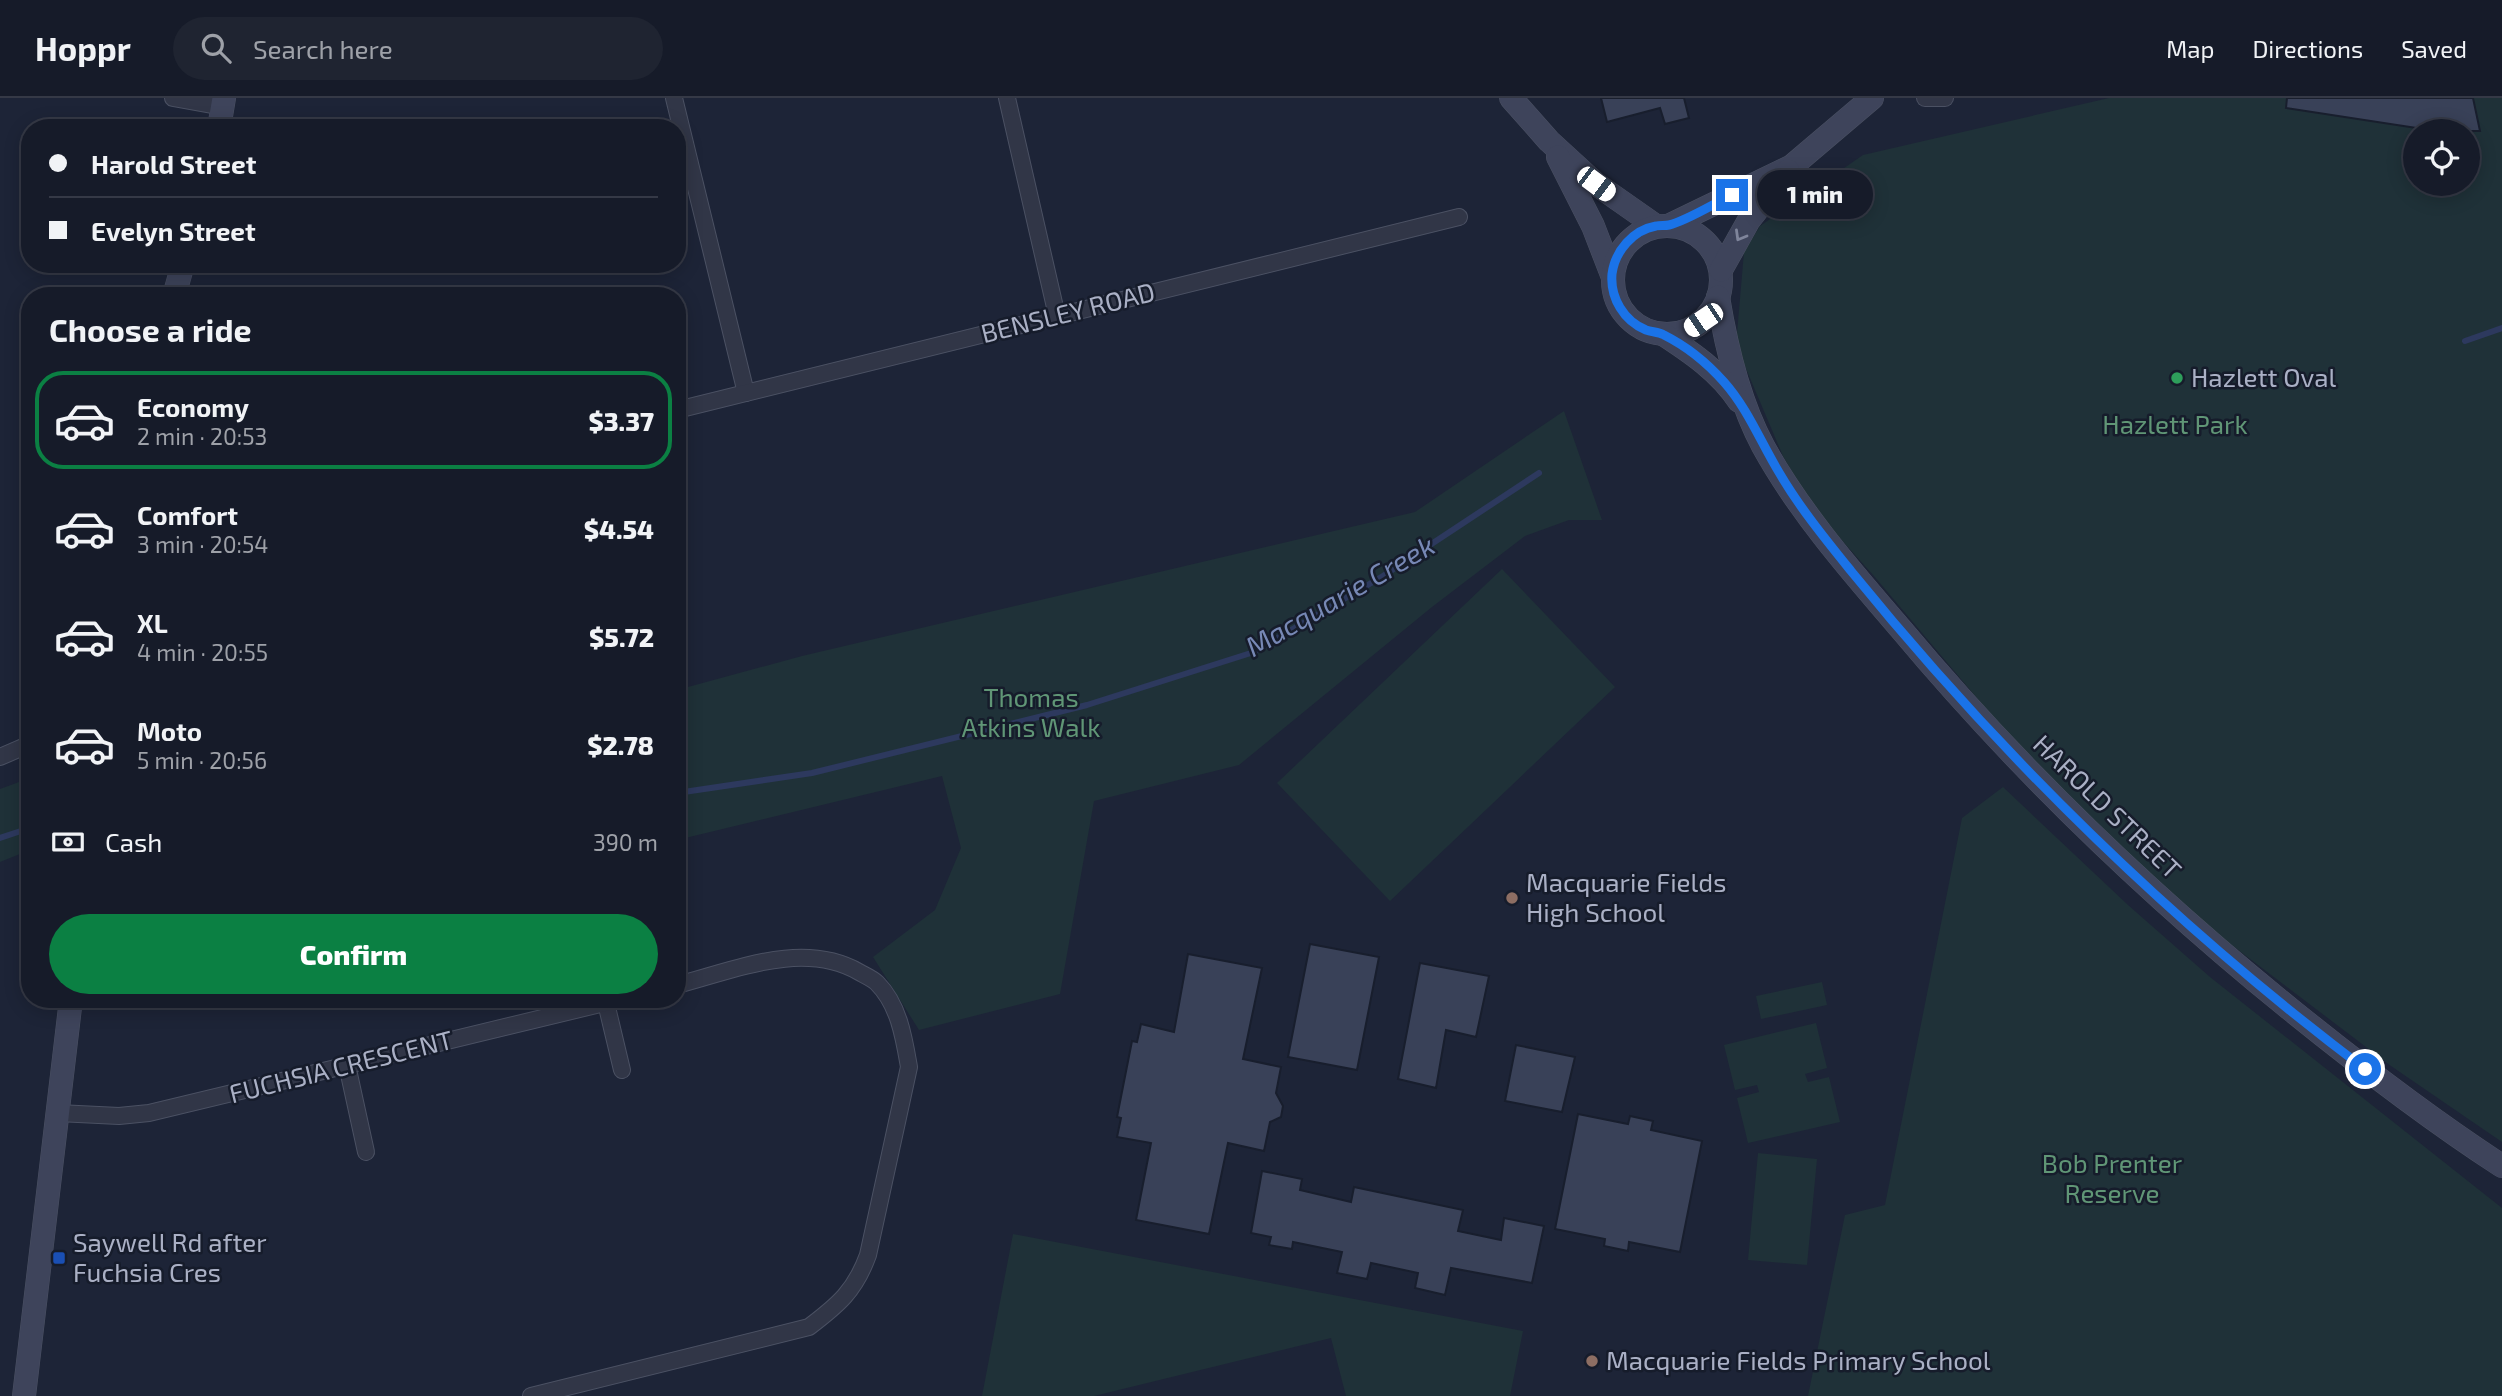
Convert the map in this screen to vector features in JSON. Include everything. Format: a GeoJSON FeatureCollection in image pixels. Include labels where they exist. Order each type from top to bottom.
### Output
{"type":"FeatureCollection","features":[{"type":"Feature","properties":{"kind":"main road"},"geometry":{"type":"LineString","coordinates":[[1511,98],[1549,141],[1596,184],[1663,225],[1682,227],[1703,239],[1711,248],[1721,270]]}},
{"type":"Feature","properties":{"kind":"main road"},"geometry":{"type":"LineString","coordinates":[[1792,166],[1631,238],[1615,261],[1612,275],[1613,289],[1624,314],[1648,331],[1662,334],[1677,333],[1703,320],[1718,298],[1721,270],[1749,220],[1792,166],[1872,98]]}},
{"type":"Feature","properties":{"kind":"main road"},"geometry":{"type":"LineString","coordinates":[[1549,141],[1592,226],[1612,275]]}},
{"type":"Feature","properties":{"kind":"main road","name":"HAROLD STREET"},"geometry":{"type":"LineString","coordinates":[[1718,298],[1728,349],[1749,416],[1762,445],[1788,488],[1851,570],[1964,703],[2075,819],[2175,911],[2344,1053],[2502,1166]]}},
{"type":"Feature","properties":{"kind":"main road","name":"HAROLD STREET"},"geometry":{"type":"LineString","coordinates":[[1662,334],[1713,371],[1749,416]]}},
{"type":"Feature","properties":{"kind":"main road"},"geometry":{"type":"LineString","coordinates":[[23,1396],[70,1008]]}},
{"type":"Feature","properties":{"kind":"street"},"geometry":{"type":"LineString","coordinates":[[173,98],[222,111]]}},
{"type":"Feature","properties":{"kind":"street"},"geometry":{"type":"LineString","coordinates":[[674,98],[677,119]]}},
{"type":"Feature","properties":{"kind":"street"},"geometry":{"type":"LineString","coordinates":[[1007,98],[1057,316]]}},
{"type":"Feature","properties":{"kind":"street"},"geometry":{"type":"LineString","coordinates":[[1925,98],[1945,98]]}},
{"type":"Feature","properties":{"kind":"street"},"geometry":{"type":"LineString","coordinates":[[686,161],[746,393]]}},
{"type":"Feature","properties":{"kind":"street","name":"BENSLEY ROAD"},"geometry":{"type":"LineString","coordinates":[[686,408],[1459,217]]}},
{"type":"Feature","properties":{"kind":"street"},"geometry":{"type":"LineString","coordinates":[[0,757],[21,748]]}},
{"type":"Feature","properties":{"kind":"street"},"geometry":{"type":"LineString","coordinates":[[531,1396],[809,1327],[838,1305],[860,1277],[909,1067],[904,1037],[895,1010],[877,982],[848,966],[814,957],[784,958],[686,983]]}},
{"type":"Feature","properties":{"kind":"street","name":"FUCHSIA CRESCENT"},"geometry":{"type":"LineString","coordinates":[[58,1113],[119,1116],[149,1113],[584,1008]]}},
{"type":"Feature","properties":{"kind":"street"},"geometry":{"type":"LineString","coordinates":[[614,1008],[622,1070]]}},
{"type":"Feature","properties":{"kind":"street"},"geometry":{"type":"LineString","coordinates":[[347,1065],[366,1152]]}},
{"type":"Feature","properties":{"kind":"green space","name":"Hazlett Park"},"geometry":{"type":"Polygon","coordinates":[[[2109,98],[2502,98],[2502,1142],[2391,1066],[2204,924],[2036,768],[1828,525],[1803,491],[1783,456],[1736,345],[1744,252],[1760,226],[1863,155],[2109,98]]]}},
{"type":"Feature","properties":{"kind":"green space","name":"Thomas Atkins Walk"},"geometry":{"type":"Polygon","coordinates":[[[1564,411],[1602,520],[1569,520],[1525,536],[1432,607],[1239,765],[1094,801],[1060,994],[919,1030],[873,957],[935,910],[961,848],[942,776],[686,838],[686,688],[802,656],[1415,512],[1564,411]]]}},
{"type":"Feature","properties":{"kind":"green space"},"geometry":{"type":"Polygon","coordinates":[[[1502,569],[1615,687],[1390,901],[1277,783],[1502,569]]]}},
{"type":"Feature","properties":{"kind":"green space"},"geometry":{"type":"Polygon","coordinates":[[[21,781],[21,854],[0,862],[0,789],[21,781]]]}},
{"type":"Feature","properties":{"kind":"green space","name":"Bob Prenter Reserve"},"geometry":{"type":"Polygon","coordinates":[[[2003,787],[2128,905],[2210,977],[2502,1208],[2502,1396],[1808,1396],[1845,1215],[1885,1205],[1962,818],[2003,787]]]}},
{"type":"Feature","properties":{"kind":"green space"},"geometry":{"type":"Polygon","coordinates":[[[1822,982],[1827,1005],[1761,1019],[1756,996],[1822,982]]]}},
{"type":"Feature","properties":{"kind":"green space"},"geometry":{"type":"Polygon","coordinates":[[[1816,1023],[1827,1068],[1805,1074],[1808,1082],[1829,1077],[1840,1122],[1748,1143],[1737,1098],[1759,1092],[1757,1085],[1735,1090],[1724,1045],[1816,1023]]]}},
{"type":"Feature","properties":{"kind":"green space"},"geometry":{"type":"Polygon","coordinates":[[[1758,1153],[1817,1159],[1807,1265],[1748,1260],[1758,1153]]]}},
{"type":"Feature","properties":{"kind":"green space"},"geometry":{"type":"Polygon","coordinates":[[[1013,1234],[1523,1331],[1510,1396],[1346,1396],[1331,1338],[1094,1396],[982,1396],[1013,1234]]]}},
{"type":"Feature","properties":{"kind":"building"},"geometry":{"type":"Polygon","coordinates":[[[1601,98],[1684,98],[1689,118],[1665,124],[1660,108],[1607,122],[1601,98]]]}},
{"type":"Feature","properties":{"kind":"building"},"geometry":{"type":"Polygon","coordinates":[[[2287,98],[2473,98],[2477,119],[2403,119],[2403,126],[2286,108],[2287,98]]]}},
{"type":"Feature","properties":{"kind":"building"},"geometry":{"type":"Polygon","coordinates":[[[1310,944],[1379,957],[1357,1070],[1288,1057],[1310,944]]]}},
{"type":"Feature","properties":{"kind":"building"},"geometry":{"type":"Polygon","coordinates":[[[1188,954],[1262,968],[1243,1059],[1281,1067],[1276,1093],[1283,1106],[1281,1117],[1270,1122],[1264,1151],[1228,1143],[1209,1234],[1136,1220],[1151,1143],[1117,1137],[1121,1118],[1117,1117],[1132,1041],[1137,1042],[1141,1024],[1174,1032],[1188,954]]]}},
{"type":"Feature","properties":{"kind":"building"},"geometry":{"type":"Polygon","coordinates":[[[1420,963],[1489,976],[1476,1037],[1446,1030],[1436,1088],[1398,1079],[1420,963]]]}},
{"type":"Feature","properties":{"kind":"building"},"geometry":{"type":"Polygon","coordinates":[[[1516,1045],[1575,1057],[1562,1112],[1505,1101],[1516,1045]]]}},
{"type":"Feature","properties":{"kind":"building"},"geometry":{"type":"Polygon","coordinates":[[[1578,1114],[1628,1124],[1630,1116],[1653,1121],[1651,1130],[1702,1141],[1680,1252],[1629,1242],[1628,1251],[1604,1246],[1605,1239],[1555,1229],[1578,1114]]]}},
{"type":"Feature","properties":{"kind":"building"},"geometry":{"type":"Polygon","coordinates":[[[1262,1171],[1302,1179],[1300,1190],[1351,1202],[1354,1187],[1463,1210],[1458,1231],[1501,1240],[1504,1218],[1544,1226],[1532,1283],[1451,1268],[1445,1295],[1415,1288],[1418,1273],[1371,1263],[1367,1279],[1337,1273],[1342,1252],[1293,1242],[1292,1249],[1269,1245],[1271,1237],[1251,1233],[1262,1171]]]}},
{"type":"Feature","properties":{"kind":"waterway","name":"Macquarie Creek"},"geometry":{"type":"LineString","coordinates":[[2465,341],[2502,328]]}},
{"type":"Feature","properties":{"kind":"waterway","name":"Macquarie Creek"},"geometry":{"type":"LineString","coordinates":[[686,792],[812,773],[1087,705],[1254,652],[1383,576],[1539,473]]}},
{"type":"Feature","properties":{"kind":"waterway","name":"Macquarie Creek"},"geometry":{"type":"LineString","coordinates":[[0,838],[21,831]]}},
{"type":"Feature","properties":{"kind":"place","name":"Hazlett Oval"},"geometry":{"type":"Point","coordinates":[2177,378]}},
{"type":"Feature","properties":{"kind":"place","name":"Macquarie Fields High School"},"geometry":{"type":"Point","coordinates":[1512,898]}},
{"type":"Feature","properties":{"kind":"place","name":"Saywell Rd after Fuchsia Cres"},"geometry":{"type":"Point","coordinates":[59,1258]}},
{"type":"Feature","properties":{"kind":"place","name":"Macquarie Fields Primary School"},"geometry":{"type":"Point","coordinates":[1592,1361]}},
{"type":"Feature","properties":{"kind":"route"},"geometry":{"type":"LineString","coordinates":[[1732,195],[1670,225],[1643,230],[1631,238],[1615,261],[1612,275],[1617,302],[1624,314],[1635,324],[1662,334],[1684,348],[1722,380],[1749,416],[1762,445],[1788,488],[1851,570],[1964,703],[2075,819],[2232,962],[2365,1069]]}}]}
